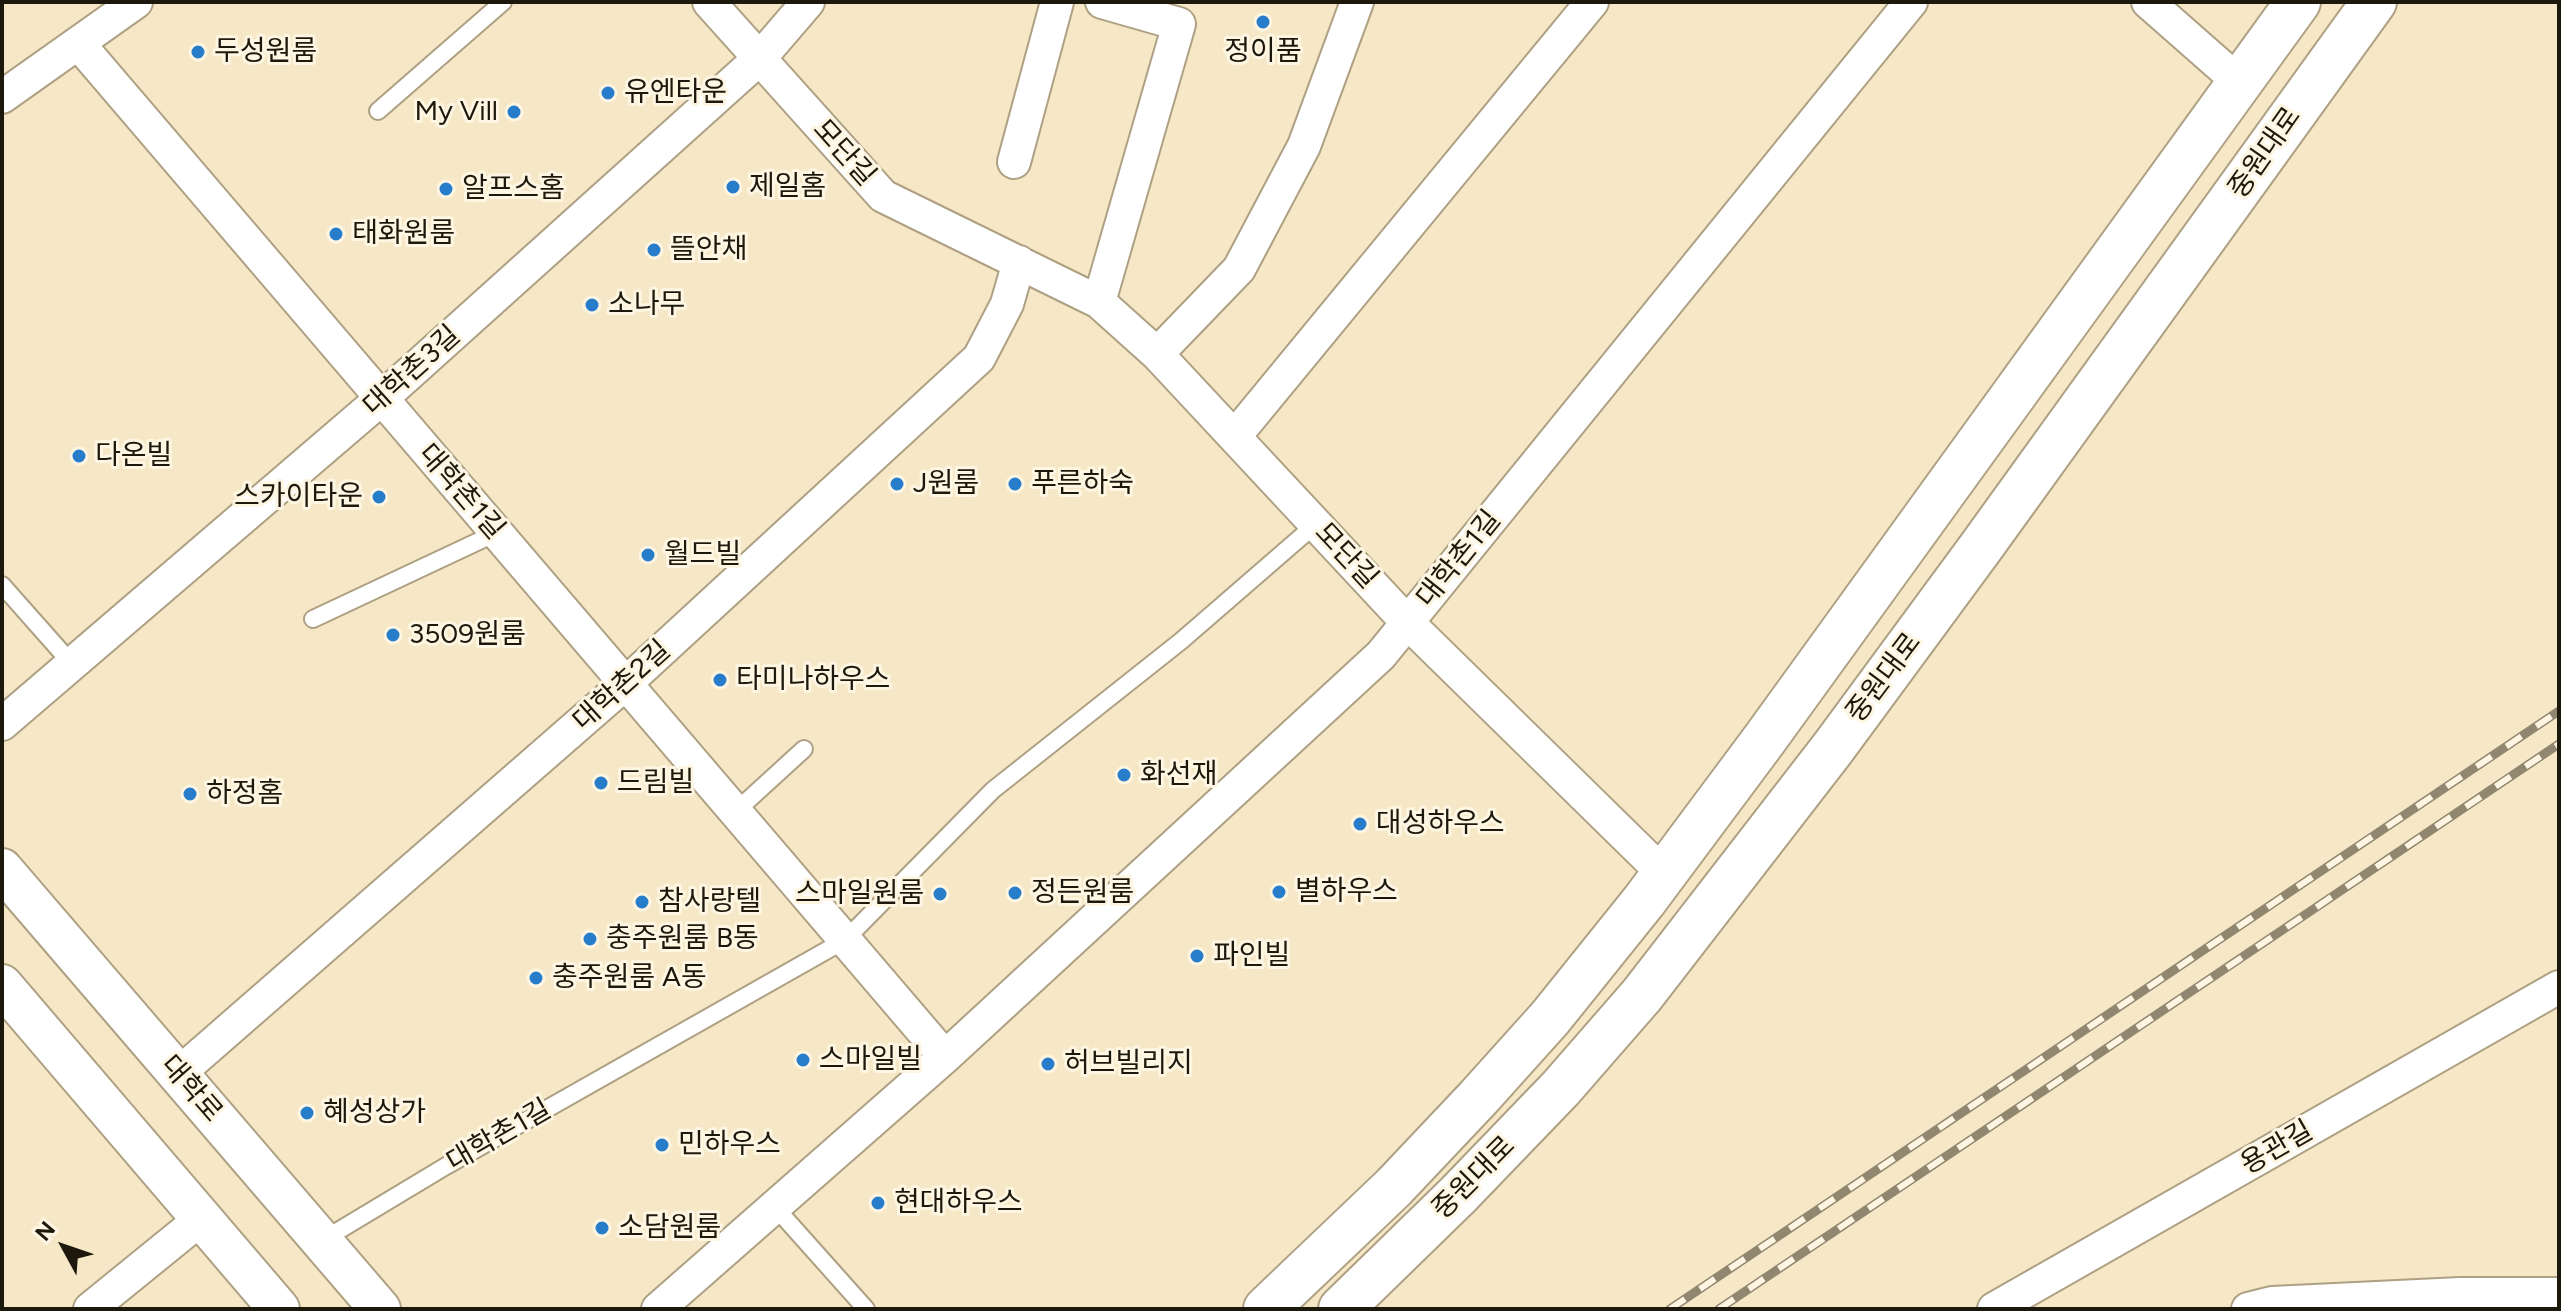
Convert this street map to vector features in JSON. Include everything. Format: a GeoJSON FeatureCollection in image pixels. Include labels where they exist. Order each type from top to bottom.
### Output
{"type":"FeatureCollection","features":[{"type":"Feature","properties":{"kind":"main road","name":"중원대로"},"geometry":{"type":"LineString","coordinates":[[1266,1309],[1394,1187],[1479,1097],[1550,1018],[1664,874],[2298,2]]}},
{"type":"Feature","properties":{"kind":"main road","name":"중원대로"},"geometry":{"type":"LineString","coordinates":[[1341,1309],[1551,1099],[1642,995],[1833,748],[2374,2]]}},
{"type":"Feature","properties":{"kind":"street"},"geometry":{"type":"LineString","coordinates":[[2,97],[136,2]]}},
{"type":"Feature","properties":{"kind":"street","name":"모단길"},"geometry":{"type":"LineString","coordinates":[[709,2],[883,196],[1099,302],[1157,354],[1407,622],[1664,874]]}},
{"type":"Feature","properties":{"kind":"street","name":"대학촌3길"},"geometry":{"type":"LineString","coordinates":[[2,724],[381,399],[760,58],[808,2]]}},
{"type":"Feature","properties":{"kind":"street"},"geometry":{"type":"LineString","coordinates":[[1014,162],[1057,2]]}},
{"type":"Feature","properties":{"kind":"street"},"geometry":{"type":"LineString","coordinates":[[1099,302],[1179,24],[1102,2]]}},
{"type":"Feature","properties":{"kind":"street"},"geometry":{"type":"LineString","coordinates":[[1157,354],[1239,269],[1304,146],[1357,2]]}},
{"type":"Feature","properties":{"kind":"street"},"geometry":{"type":"LineString","coordinates":[[1235,436],[1592,2]]}},
{"type":"Feature","properties":{"kind":"street","name":"대학촌1길"},"geometry":{"type":"LineString","coordinates":[[658,1309],[945,1057],[1381,655],[1911,2]]}},
{"type":"Feature","properties":{"kind":"street"},"geometry":{"type":"LineString","coordinates":[[2148,2],[2239,82]]}},
{"type":"Feature","properties":{"kind":"street","name":"대학촌1길"},"geometry":{"type":"LineString","coordinates":[[78,43],[945,1057]]}},
{"type":"Feature","properties":{"kind":"street","name":"대학촌2길"},"geometry":{"type":"LineString","coordinates":[[178,1074],[625,684],[979,358],[1007,304],[1019,262]]}},
{"type":"Feature","properties":{"kind":"street","name":"대학로"},"geometry":{"type":"LineString","coordinates":[[2,869],[380,1309]]}},
{"type":"Feature","properties":{"kind":"street"},"geometry":{"type":"LineString","coordinates":[[2,985],[279,1309]]}},
{"type":"Feature","properties":{"kind":"street","name":"용관길"},"geometry":{"type":"LineString","coordinates":[[2011,1306],[2559,987]]}},
{"type":"Feature","properties":{"kind":"street"},"geometry":{"type":"LineString","coordinates":[[90,1309],[202,1218]]}},
{"type":"Feature","properties":{"kind":"street"},"geometry":{"type":"LineString","coordinates":[[2248,1309],[2272,1303],[2460,1294],[2559,1294]]}},
{"type":"Feature","properties":{"kind":"lane"},"geometry":{"type":"LineString","coordinates":[[378,111],[503,2]]}},
{"type":"Feature","properties":{"kind":"lane","name":"대학촌1길"},"geometry":{"type":"LineString","coordinates":[[322,1241],[446,1166],[845,940],[993,790],[1181,641],[1316,524]]}},
{"type":"Feature","properties":{"kind":"lane"},"geometry":{"type":"LineString","coordinates":[[313,619],[496,533]]}},
{"type":"Feature","properties":{"kind":"lane"},"geometry":{"type":"LineString","coordinates":[[2,585],[72,664]]}},
{"type":"Feature","properties":{"kind":"lane"},"geometry":{"type":"LineString","coordinates":[[735,812],[804,749]]}},
{"type":"Feature","properties":{"kind":"lane"},"geometry":{"type":"LineString","coordinates":[[775,1207],[866,1309]]}},
{"type":"Feature","properties":{"kind":"railway"},"geometry":{"type":"LineString","coordinates":[[1670,1309],[2559,711]]}},
{"type":"Feature","properties":{"kind":"railway"},"geometry":{"type":"LineString","coordinates":[[1719,1309],[2559,744]]}},
{"type":"Feature","properties":{"kind":"place","name":"정이품"},"geometry":{"type":"Point","coordinates":[1263,22]}},
{"type":"Feature","properties":{"kind":"place","name":"두성원룸"},"geometry":{"type":"Point","coordinates":[198,52]}},
{"type":"Feature","properties":{"kind":"place","name":"유엔타운"},"geometry":{"type":"Point","coordinates":[608,93]}},
{"type":"Feature","properties":{"kind":"place","name":"My Vill"},"geometry":{"type":"Point","coordinates":[514,112]}},
{"type":"Feature","properties":{"kind":"place","name":"제일홈"},"geometry":{"type":"Point","coordinates":[733,187]}},
{"type":"Feature","properties":{"kind":"place","name":"알프스홈"},"geometry":{"type":"Point","coordinates":[446,189]}},
{"type":"Feature","properties":{"kind":"place","name":"태화원룸"},"geometry":{"type":"Point","coordinates":[336,234]}},
{"type":"Feature","properties":{"kind":"place","name":"뜰안채"},"geometry":{"type":"Point","coordinates":[654,250]}},
{"type":"Feature","properties":{"kind":"place","name":"소나무"},"geometry":{"type":"Point","coordinates":[592,305]}},
{"type":"Feature","properties":{"kind":"place","name":"다온빌"},"geometry":{"type":"Point","coordinates":[79,456]}},
{"type":"Feature","properties":{"kind":"place","name":"J원룸"},"geometry":{"type":"Point","coordinates":[897,484]}},
{"type":"Feature","properties":{"kind":"place","name":"푸른하숙"},"geometry":{"type":"Point","coordinates":[1015,484]}},
{"type":"Feature","properties":{"kind":"place","name":"스카이타운"},"geometry":{"type":"Point","coordinates":[379,497]}},
{"type":"Feature","properties":{"kind":"place","name":"월드빌"},"geometry":{"type":"Point","coordinates":[648,555]}},
{"type":"Feature","properties":{"kind":"place","name":"3509원룸"},"geometry":{"type":"Point","coordinates":[393,635]}},
{"type":"Feature","properties":{"kind":"place","name":"타미나하우스"},"geometry":{"type":"Point","coordinates":[720,680]}},
{"type":"Feature","properties":{"kind":"place","name":"화선재"},"geometry":{"type":"Point","coordinates":[1124,775]}},
{"type":"Feature","properties":{"kind":"place","name":"드림빌"},"geometry":{"type":"Point","coordinates":[601,783]}},
{"type":"Feature","properties":{"kind":"place","name":"하정홈"},"geometry":{"type":"Point","coordinates":[190,794]}},
{"type":"Feature","properties":{"kind":"place","name":"대성하우스"},"geometry":{"type":"Point","coordinates":[1360,824]}},
{"type":"Feature","properties":{"kind":"place","name":"별하우스"},"geometry":{"type":"Point","coordinates":[1279,892]}},
{"type":"Feature","properties":{"kind":"place","name":"정든원룸"},"geometry":{"type":"Point","coordinates":[1015,893]}},
{"type":"Feature","properties":{"kind":"place","name":"스마일원룸"},"geometry":{"type":"Point","coordinates":[940,894]}},
{"type":"Feature","properties":{"kind":"place","name":"참사랑텔"},"geometry":{"type":"Point","coordinates":[642,902]}},
{"type":"Feature","properties":{"kind":"place","name":"충주원룸 B동"},"geometry":{"type":"Point","coordinates":[590,939]}},
{"type":"Feature","properties":{"kind":"place","name":"파인빌"},"geometry":{"type":"Point","coordinates":[1197,956]}},
{"type":"Feature","properties":{"kind":"place","name":"충주원룸 A동"},"geometry":{"type":"Point","coordinates":[536,978]}},
{"type":"Feature","properties":{"kind":"place","name":"스마일빌"},"geometry":{"type":"Point","coordinates":[803,1060]}},
{"type":"Feature","properties":{"kind":"place","name":"허브빌리지"},"geometry":{"type":"Point","coordinates":[1048,1064]}},
{"type":"Feature","properties":{"kind":"place","name":"혜성상가"},"geometry":{"type":"Point","coordinates":[307,1113]}},
{"type":"Feature","properties":{"kind":"place","name":"민하우스"},"geometry":{"type":"Point","coordinates":[662,1145]}},
{"type":"Feature","properties":{"kind":"place","name":"현대하우스"},"geometry":{"type":"Point","coordinates":[878,1203]}},
{"type":"Feature","properties":{"kind":"place","name":"소담원룸"},"geometry":{"type":"Point","coordinates":[602,1228]}}]}
